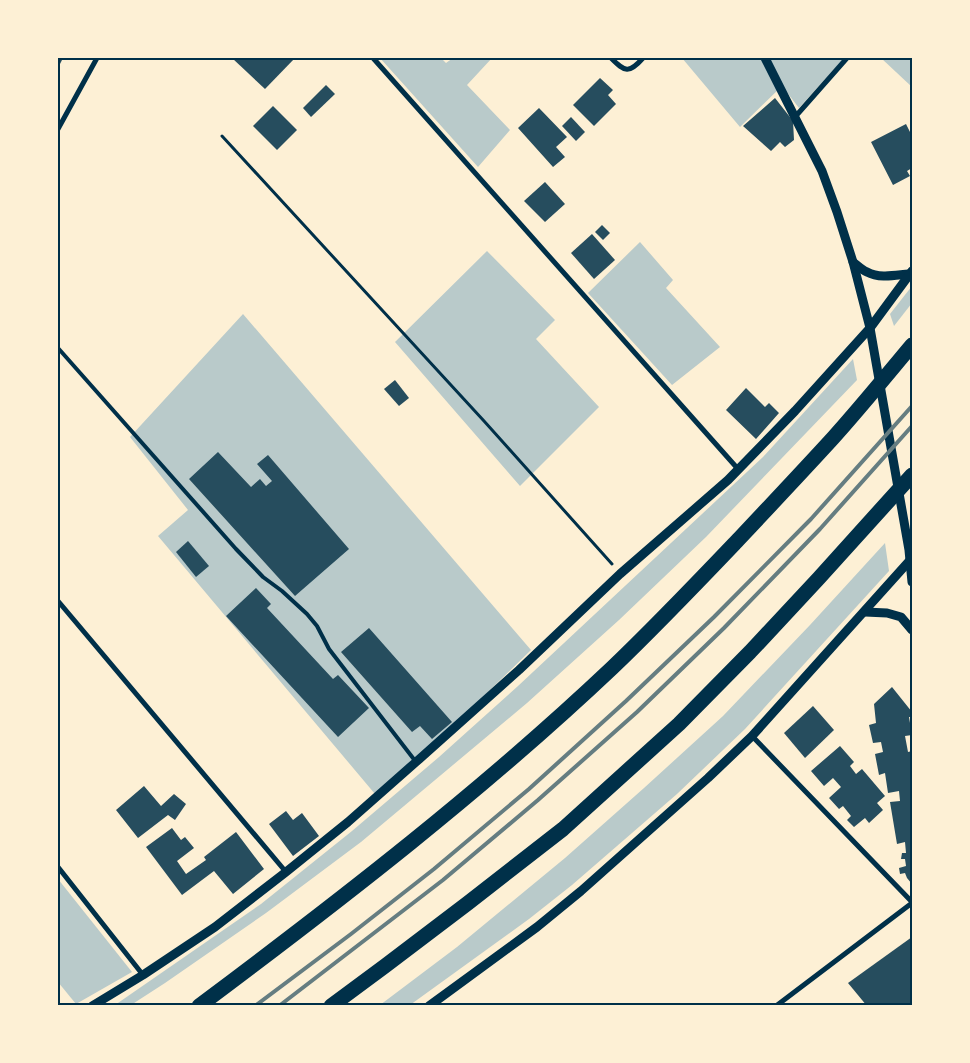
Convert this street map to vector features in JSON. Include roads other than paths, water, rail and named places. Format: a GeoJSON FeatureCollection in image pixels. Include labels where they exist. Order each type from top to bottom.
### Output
{"type":"FeatureCollection","features":[{"type":"Feature","properties":{"kind":"highway"},"geometry":{"type":"LineString","coordinates":[[199,1006],[394,857],[503,766],[612,668],[688,593],[834,437],[912,345]]}},
{"type":"Feature","properties":{"kind":"highway"},"geometry":{"type":"LineString","coordinates":[[331,1006],[446,921],[563,829],[671,730],[750,652],[912,475]]}},
{"type":"Feature","properties":{"kind":"highway"},"geometry":{"type":"LineString","coordinates":[[187,1006],[225,986]]}},
{"type":"Feature","properties":{"kind":"street"},"geometry":{"type":"LineString","coordinates":[[58,129],[97,58]]}},
{"type":"Feature","properties":{"kind":"street"},"geometry":{"type":"LineString","coordinates":[[373,58],[738,469]]}},
{"type":"Feature","properties":{"kind":"street"},"geometry":{"type":"LineString","coordinates":[[611,58],[620,67],[627,69],[634,67],[643,58]]}},
{"type":"Feature","properties":{"kind":"street"},"geometry":{"type":"LineString","coordinates":[[765,58],[825,180],[838,212],[853,262],[870,328],[911,556],[912,582]]}},
{"type":"Feature","properties":{"kind":"street"},"geometry":{"type":"LineString","coordinates":[[795,117],[846,58]]}},
{"type":"Feature","properties":{"kind":"street"},"geometry":{"type":"LineString","coordinates":[[853,262],[873,275],[888,276],[911,272]]}},
{"type":"Feature","properties":{"kind":"street"},"geometry":{"type":"LineString","coordinates":[[92,1006],[215,927],[348,822],[416,762],[526,663],[620,574],[728,480],[795,411],[870,328],[911,272]]}},
{"type":"Feature","properties":{"kind":"street"},"geometry":{"type":"LineString","coordinates":[[429,1006],[536,927],[581,891],[752,736],[865,612],[911,556]]}},
{"type":"Feature","properties":{"kind":"street"},"geometry":{"type":"LineString","coordinates":[[58,601],[286,872]]}},
{"type":"Feature","properties":{"kind":"street"},"geometry":{"type":"LineString","coordinates":[[865,612],[887,613],[901,618],[912,630]]}},
{"type":"Feature","properties":{"kind":"street"},"geometry":{"type":"LineString","coordinates":[[752,736],[912,903],[776,1006]]}},
{"type":"Feature","properties":{"kind":"street"},"geometry":{"type":"LineString","coordinates":[[58,867],[143,975]]}},
{"type":"Feature","properties":{"kind":"lane"},"geometry":{"type":"LineString","coordinates":[[58,348],[243,556],[263,577],[282,591],[307,614],[317,626],[329,649],[416,762]]}},
{"type":"Feature","properties":{"kind":"railway"},"geometry":{"type":"LineString","coordinates":[[255,1006],[434,869],[529,789],[626,701],[714,617],[811,519],[912,406]]}},
{"type":"Feature","properties":{"kind":"railway"},"geometry":{"type":"LineString","coordinates":[[279,1006],[443,880],[538,800],[637,712],[724,628],[820,529],[912,426]]}}]}
